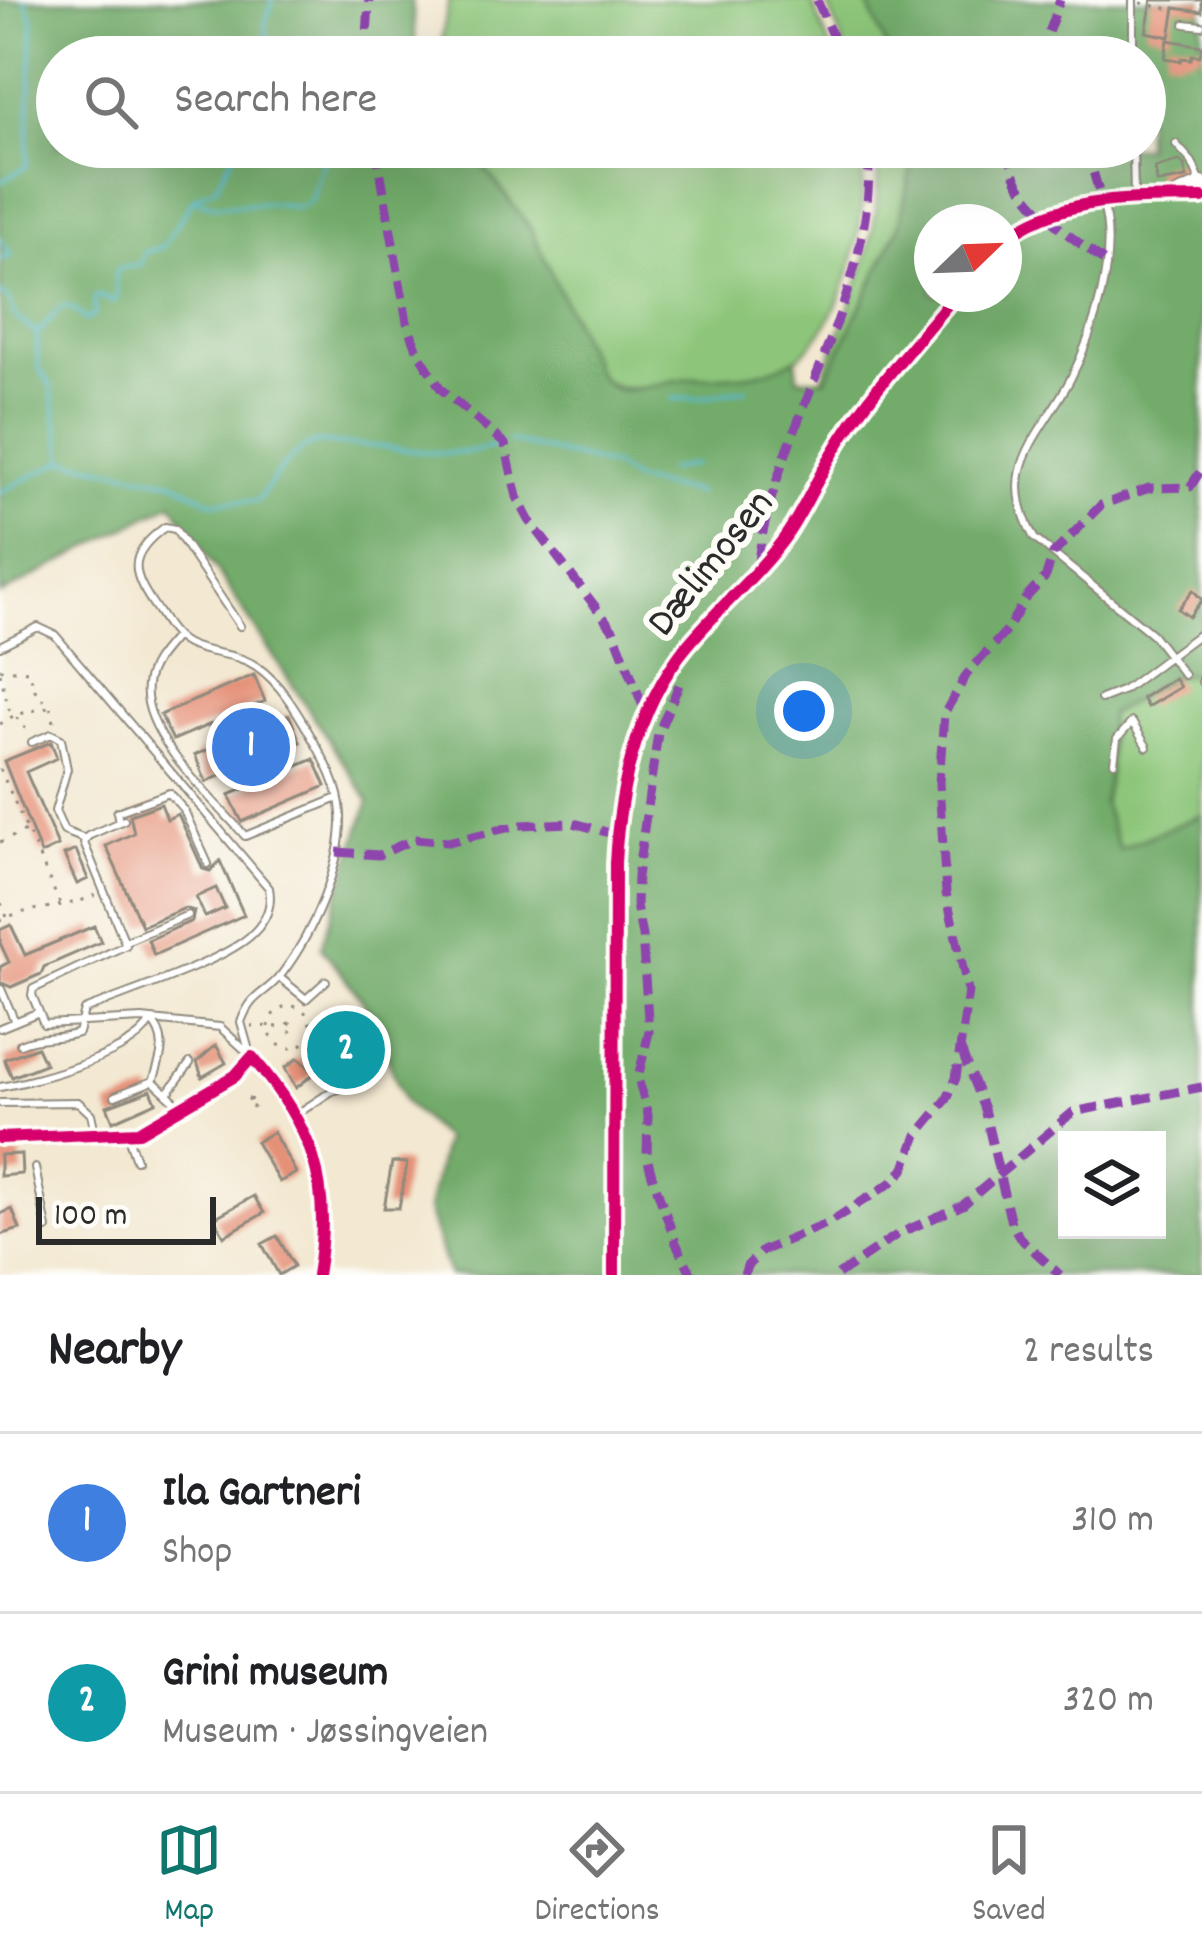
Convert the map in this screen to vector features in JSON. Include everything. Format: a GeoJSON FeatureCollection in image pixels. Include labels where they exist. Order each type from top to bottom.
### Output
{"type":"FeatureCollection","features":[{"type":"Feature","properties":{"kind":"street"},"geometry":{"type":"LineString","coordinates":[[1166,199],[1202,184]]}},
{"type":"Feature","properties":{"kind":"street"},"geometry":{"type":"LineString","coordinates":[[1022,228],[1043,214],[1102,202],[1202,198]]}},
{"type":"Feature","properties":{"kind":"street","name":"Dælimosen"},"geometry":{"type":"LineString","coordinates":[[614,1275],[615,863],[621,799],[631,758],[646,715],[677,660],[783,540],[867,402],[941,312]]}},
{"type":"Feature","properties":{"kind":"street"},"geometry":{"type":"LineString","coordinates":[[0,1138],[127,1134],[148,1128],[236,1076],[252,1057],[297,1114],[312,1150],[323,1202],[317,1275]]}},
{"type":"Feature","properties":{"kind":"lane"},"geometry":{"type":"LineString","coordinates":[[1133,0],[1133,36]]}},
{"type":"Feature","properties":{"kind":"lane"},"geometry":{"type":"LineString","coordinates":[[1184,24],[1202,26]]}},
{"type":"Feature","properties":{"kind":"lane"},"geometry":{"type":"LineString","coordinates":[[1176,144],[1192,161],[1202,184]]}},
{"type":"Feature","properties":{"kind":"lane"},"geometry":{"type":"LineString","coordinates":[[1133,168],[1134,200]]}},
{"type":"Feature","properties":{"kind":"lane"},"geometry":{"type":"LineString","coordinates":[[1102,202],[1108,221],[1102,291],[1071,377],[1027,448],[1017,493],[1034,538],[1152,634],[1184,675]]}},
{"type":"Feature","properties":{"kind":"lane"},"geometry":{"type":"LineString","coordinates":[[239,626],[175,529],[169,526],[146,542],[136,568],[140,586],[176,636],[190,646],[242,659],[261,670],[311,736],[338,798],[340,836],[326,892],[279,977],[252,998],[240,1025],[252,1057]]}},
{"type":"Feature","properties":{"kind":"lane"},"geometry":{"type":"LineString","coordinates":[[0,646],[38,628],[56,635],[271,896],[266,915],[247,940],[84,1010],[79,1033],[20,1044]]}},
{"type":"Feature","properties":{"kind":"lane"},"geometry":{"type":"LineString","coordinates":[[1101,699],[1124,689],[1202,632]]}},
{"type":"Feature","properties":{"kind":"lane"},"geometry":{"type":"LineString","coordinates":[[176,636],[159,656],[147,684],[151,716],[167,746],[245,836],[338,798]]}},
{"type":"Feature","properties":{"kind":"lane"},"geometry":{"type":"LineString","coordinates":[[1114,762],[1117,739],[1132,722],[1147,747]]}},
{"type":"Feature","properties":{"kind":"lane"},"geometry":{"type":"LineString","coordinates":[[34,741],[55,734],[68,758],[55,811],[64,831],[85,839],[122,821],[117,812],[164,791],[184,810],[208,864]]}},
{"type":"Feature","properties":{"kind":"lane"},"geometry":{"type":"LineString","coordinates":[[85,839],[126,941]]}},
{"type":"Feature","properties":{"kind":"lane"},"geometry":{"type":"LineString","coordinates":[[188,915],[33,988],[39,1012],[46,1026],[150,1020],[224,1029],[252,1057]]}},
{"type":"Feature","properties":{"kind":"lane"},"geometry":{"type":"LineString","coordinates":[[279,977],[306,999],[326,981]]}},
{"type":"Feature","properties":{"kind":"lane"},"geometry":{"type":"LineString","coordinates":[[1,989],[15,1022]]}},
{"type":"Feature","properties":{"kind":"lane"},"geometry":{"type":"LineString","coordinates":[[0,1028],[39,1012]]}},
{"type":"Feature","properties":{"kind":"lane"},"geometry":{"type":"LineString","coordinates":[[297,1114],[341,1088],[370,1081],[377,1072],[361,1014],[331,1018],[326,1028],[341,1088]]}},
{"type":"Feature","properties":{"kind":"lane"},"geometry":{"type":"LineString","coordinates":[[150,1020],[163,1043],[153,1081]]}},
{"type":"Feature","properties":{"kind":"lane"},"geometry":{"type":"LineString","coordinates":[[0,1087],[126,1046],[145,1033],[150,1020]]}},
{"type":"Feature","properties":{"kind":"lane"},"geometry":{"type":"LineString","coordinates":[[168,1093],[190,1063]]}},
{"type":"Feature","properties":{"kind":"lane"},"geometry":{"type":"LineString","coordinates":[[153,1081],[182,1110]]}},
{"type":"Feature","properties":{"kind":"lane"},"geometry":{"type":"LineString","coordinates":[[115,1096],[153,1081]]}},
{"type":"Feature","properties":{"kind":"lane"},"geometry":{"type":"LineString","coordinates":[[0,1103],[77,1102],[94,1119],[95,1136]]}},
{"type":"Feature","properties":{"kind":"lane"},"geometry":{"type":"LineString","coordinates":[[127,1134],[136,1160]]}},
{"type":"Feature","properties":{"kind":"lane"},"geometry":{"type":"LineString","coordinates":[[35,1168],[47,1228]]}},
{"type":"Feature","properties":{"kind":"path"},"geometry":{"type":"LineString","coordinates":[[1133,0],[1175,10]]}},
{"type":"Feature","properties":{"kind":"path"},"geometry":{"type":"LineString","coordinates":[[34,741],[8,704],[0,671],[29,670],[35,690],[49,706],[55,734]]}},
{"type":"Feature","properties":{"kind":"path"},"geometry":{"type":"LineString","coordinates":[[0,708],[8,704]]}},
{"type":"Feature","properties":{"kind":"path"},"geometry":{"type":"LineString","coordinates":[[0,724],[49,706]]}},
{"type":"Feature","properties":{"kind":"path"},"geometry":{"type":"LineString","coordinates":[[0,769],[61,906]]}},
{"type":"Feature","properties":{"kind":"path"},"geometry":{"type":"LineString","coordinates":[[0,842],[27,830]]}},
{"type":"Feature","properties":{"kind":"path"},"geometry":{"type":"LineString","coordinates":[[0,920],[22,910],[61,906],[105,891]]}},
{"type":"Feature","properties":{"kind":"path"},"geometry":{"type":"LineString","coordinates":[[2,903],[7,916]]}},
{"type":"Feature","properties":{"kind":"path"},"geometry":{"type":"LineString","coordinates":[[306,999],[326,1028]]}},
{"type":"Feature","properties":{"kind":"path"},"geometry":{"type":"LineString","coordinates":[[288,1005],[305,1012],[310,1029],[305,1045],[289,1047],[274,1040],[268,1027],[272,1014],[288,1005]]}},
{"type":"Feature","properties":{"kind":"path"},"geometry":{"type":"LineString","coordinates":[[240,1025],[310,1029]]}},
{"type":"Feature","properties":{"kind":"path"},"geometry":{"type":"LineString","coordinates":[[289,1047],[290,1029]]}},
{"type":"Feature","properties":{"kind":"green space"},"geometry":{"type":"Polygon","coordinates":[[[0,0],[412,0],[415,36],[36,36],[36,168],[485,168],[531,229],[598,375],[621,390],[756,373],[796,358],[798,378],[826,379],[899,227],[911,168],[1166,168],[1166,36],[882,36],[866,0],[1202,0],[1202,666],[1195,674],[1173,676],[1109,715],[1109,773],[1103,803],[1119,849],[1202,815],[1202,1275],[449,1275],[428,1210],[444,1139],[405,1102],[364,1002],[321,947],[369,801],[172,503],[0,595],[0,0]]]}},
{"type":"Feature","properties":{"kind":"green space"},"geometry":{"type":"Polygon","coordinates":[[[449,0],[811,0],[826,36],[442,36],[449,0]]]}},
{"type":"Feature","properties":{"kind":"green space"},"geometry":{"type":"Polygon","coordinates":[[[826,0],[866,0],[882,36],[840,36],[826,0]]]}},
{"type":"Feature","properties":{"kind":"green space"},"geometry":{"type":"Polygon","coordinates":[[[485,168],[862,168],[857,240],[837,304],[801,354],[777,370],[755,376],[685,379],[639,388],[608,383],[598,375],[531,229],[485,168]]]}},
{"type":"Feature","properties":{"kind":"green space"},"geometry":{"type":"Polygon","coordinates":[[[877,168],[913,168],[899,227],[827,379],[822,379],[864,266],[877,168]]]}},
{"type":"Feature","properties":{"kind":"green space"},"geometry":{"type":"Polygon","coordinates":[[[1202,666],[1202,815],[1119,849],[1103,804],[1109,773],[1109,715],[1173,676],[1195,674],[1202,666]]]}},
{"type":"Feature","properties":{"kind":"building"},"geometry":{"type":"Polygon","coordinates":[[[1152,0],[1202,0],[1202,12],[1175,8],[1170,37],[1146,32],[1152,0]]]}},
{"type":"Feature","properties":{"kind":"building"},"geometry":{"type":"Polygon","coordinates":[[[1168,40],[1202,46],[1200,56],[1181,61],[1166,58],[1168,40]]]}},
{"type":"Feature","properties":{"kind":"building"},"geometry":{"type":"Polygon","coordinates":[[[1179,161],[1187,178],[1157,183],[1155,168],[1179,161]]]}},
{"type":"Feature","properties":{"kind":"building"},"geometry":{"type":"Polygon","coordinates":[[[1193,590],[1202,600],[1189,617],[1178,609],[1193,590]]]}},
{"type":"Feature","properties":{"kind":"building"},"geometry":{"type":"Polygon","coordinates":[[[254,675],[265,701],[245,710],[254,730],[289,715],[300,742],[276,752],[284,772],[314,759],[326,786],[242,822],[229,795],[251,786],[242,766],[206,782],[195,755],[226,742],[218,721],[173,740],[160,715],[254,675]]]}},
{"type":"Feature","properties":{"kind":"building"},"geometry":{"type":"Polygon","coordinates":[[[1174,678],[1180,687],[1147,707],[1142,698],[1174,678]]]}},
{"type":"Feature","properties":{"kind":"building"},"geometry":{"type":"Polygon","coordinates":[[[51,742],[57,758],[26,772],[58,846],[41,854],[4,761],[51,742]]]}},
{"type":"Feature","properties":{"kind":"building"},"geometry":{"type":"Polygon","coordinates":[[[161,804],[167,819],[178,814],[203,869],[210,871],[220,861],[244,915],[154,955],[148,940],[192,921],[194,911],[185,908],[142,926],[106,846],[134,833],[130,815],[161,804]],[[216,888],[196,897],[205,917],[225,908],[216,888]]]}},
{"type":"Feature","properties":{"kind":"building"},"geometry":{"type":"Polygon","coordinates":[[[76,850],[88,879],[77,884],[64,855],[76,850]]]}},
{"type":"Feature","properties":{"kind":"building"},"geometry":{"type":"Polygon","coordinates":[[[11,925],[25,955],[94,926],[101,942],[11,987],[0,982],[0,967],[9,962],[0,930],[11,925]]]}},
{"type":"Feature","properties":{"kind":"building"},"geometry":{"type":"Polygon","coordinates":[[[355,1020],[369,1072],[347,1079],[334,1025],[355,1020]]]}},
{"type":"Feature","properties":{"kind":"building"},"geometry":{"type":"Polygon","coordinates":[[[216,1045],[226,1063],[202,1077],[197,1062],[216,1045]]]}},
{"type":"Feature","properties":{"kind":"building"},"geometry":{"type":"Polygon","coordinates":[[[37,1047],[45,1064],[12,1077],[4,1059],[37,1047]]]}},
{"type":"Feature","properties":{"kind":"building"},"geometry":{"type":"Polygon","coordinates":[[[298,1058],[315,1073],[296,1088],[285,1068],[298,1058]]]}},
{"type":"Feature","properties":{"kind":"building"},"geometry":{"type":"Polygon","coordinates":[[[151,1090],[156,1102],[113,1121],[107,1106],[151,1090]]]}},
{"type":"Feature","properties":{"kind":"building"},"geometry":{"type":"Polygon","coordinates":[[[273,1132],[296,1173],[279,1182],[256,1142],[273,1132]]]}},
{"type":"Feature","properties":{"kind":"building"},"geometry":{"type":"Polygon","coordinates":[[[21,1154],[22,1174],[0,1176],[0,1155],[21,1154]]]}},
{"type":"Feature","properties":{"kind":"building"},"geometry":{"type":"Polygon","coordinates":[[[392,1162],[407,1163],[399,1208],[384,1208],[392,1162]]]}},
{"type":"Feature","properties":{"kind":"building"},"geometry":{"type":"Polygon","coordinates":[[[254,1196],[264,1213],[224,1236],[214,1218],[254,1196]]]}},
{"type":"Feature","properties":{"kind":"building"},"geometry":{"type":"Polygon","coordinates":[[[12,1209],[20,1229],[0,1235],[0,1214],[12,1209]]]}},
{"type":"Feature","properties":{"kind":"building"},"geometry":{"type":"Polygon","coordinates":[[[277,1236],[294,1266],[279,1275],[262,1244],[277,1236]]]}},
{"type":"Feature","properties":{"kind":"waterway"},"geometry":{"type":"LineString","coordinates":[[0,182],[27,166],[33,21],[25,0]]}},
{"type":"Feature","properties":{"kind":"waterway"},"geometry":{"type":"LineString","coordinates":[[267,36],[265,24],[273,0]]}},
{"type":"Feature","properties":{"kind":"waterway"},"geometry":{"type":"LineString","coordinates":[[37,334],[62,306],[86,320],[95,315],[94,298],[113,302],[119,268],[140,265],[145,252],[163,247],[193,199],[216,187],[226,168]]}},
{"type":"Feature","properties":{"kind":"waterway"},"geometry":{"type":"LineString","coordinates":[[193,199],[219,205],[297,208],[310,201],[321,168]]}},
{"type":"Feature","properties":{"kind":"waterway"},"geometry":{"type":"LineString","coordinates":[[0,238],[11,256],[0,259]]}},
{"type":"Feature","properties":{"kind":"waterway"},"geometry":{"type":"LineString","coordinates":[[0,293],[10,300],[15,316],[37,334],[38,367],[50,384],[64,460],[0,492]]}},
{"type":"Feature","properties":{"kind":"waterway"},"geometry":{"type":"LineString","coordinates":[[672,399],[746,389]]}},
{"type":"Feature","properties":{"kind":"waterway"},"geometry":{"type":"LineString","coordinates":[[509,441],[613,466],[635,481],[699,493]]}},
{"type":"Feature","properties":{"kind":"waterway"},"geometry":{"type":"LineString","coordinates":[[64,460],[175,482],[211,502],[257,501],[291,459],[317,443],[443,453],[501,444]]}},
{"type":"Feature","properties":{"kind":"waterway"},"geometry":{"type":"LineString","coordinates":[[668,470],[694,465]]}},
{"type":"Feature","properties":{"kind":"marked path"},"geometry":{"type":"LineString","coordinates":[[367,36],[369,0]]}},
{"type":"Feature","properties":{"kind":"marked path"},"geometry":{"type":"LineString","coordinates":[[817,0],[832,36]]}},
{"type":"Feature","properties":{"kind":"marked path"},"geometry":{"type":"LineString","coordinates":[[1047,36],[1060,0]]}},
{"type":"Feature","properties":{"kind":"marked path"},"geometry":{"type":"LineString","coordinates":[[380,168],[407,322],[419,354],[441,389],[505,444],[517,497],[529,520],[614,631],[646,714]]}},
{"type":"Feature","properties":{"kind":"marked path"},"geometry":{"type":"LineString","coordinates":[[758,561],[785,457],[858,253],[868,168]]}},
{"type":"Feature","properties":{"kind":"marked path"},"geometry":{"type":"LineString","coordinates":[[1013,168],[1043,213],[1106,263]]}},
{"type":"Feature","properties":{"kind":"marked path"},"geometry":{"type":"LineString","coordinates":[[1092,168],[1102,202]]}},
{"type":"Feature","properties":{"kind":"marked path"},"geometry":{"type":"LineString","coordinates":[[744,1275],[762,1251],[828,1223],[891,1183],[904,1170],[917,1135],[947,1099],[956,1078],[968,991],[946,893],[939,783],[944,714],[967,674],[1046,576],[1053,554],[1101,505],[1149,488],[1190,487],[1202,469]]}},
{"type":"Feature","properties":{"kind":"marked path"},"geometry":{"type":"LineString","coordinates":[[679,685],[658,733],[637,877],[649,1032],[638,1078],[648,1115],[647,1157],[692,1275]]}},
{"type":"Feature","properties":{"kind":"marked path"},"geometry":{"type":"LineString","coordinates":[[337,852],[379,855],[414,839],[448,842],[519,825],[574,823],[617,835]]}},
{"type":"Feature","properties":{"kind":"marked path"},"geometry":{"type":"LineString","coordinates":[[961,1050],[984,1109],[1011,1223],[1020,1238],[1060,1275]]}},
{"type":"Feature","properties":{"kind":"marked path"},"geometry":{"type":"LineString","coordinates":[[838,1275],[898,1234],[963,1205],[1073,1112],[1202,1087]]}},
{"type":"Feature","properties":{"kind":"cycle path"},"geometry":{"type":"LineString","coordinates":[[1022,228],[1098,202],[1202,198]]}},
{"type":"Feature","properties":{"kind":"cycle path"},"geometry":{"type":"LineString","coordinates":[[614,1275],[615,863],[625,782],[640,729],[679,656],[783,540],[861,411],[941,312]]}},
{"type":"Feature","properties":{"kind":"cycle path"},"geometry":{"type":"LineString","coordinates":[[0,1138],[139,1132],[235,1076],[252,1057],[290,1108],[313,1157],[322,1212],[317,1275]]}},
{"type":"Feature","properties":{"kind":"place","name":"Ila Gartneri"},"geometry":{"type":"Point","coordinates":[251,747]}},
{"type":"Feature","properties":{"kind":"place","name":"Grini museum"},"geometry":{"type":"Point","coordinates":[346,1050]}}]}
